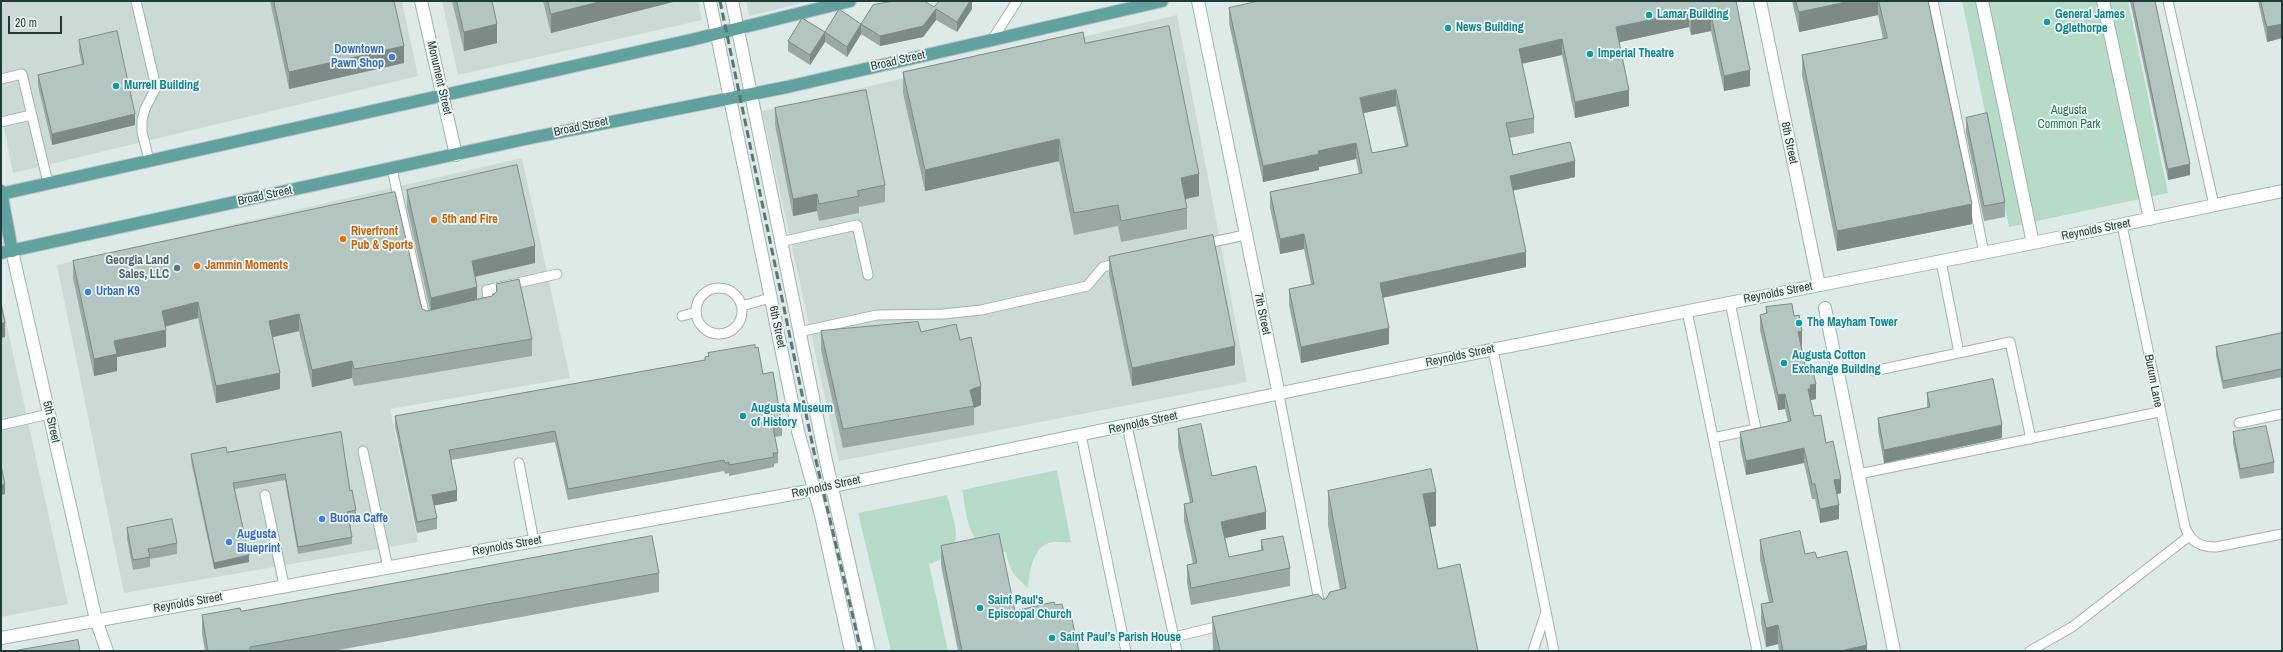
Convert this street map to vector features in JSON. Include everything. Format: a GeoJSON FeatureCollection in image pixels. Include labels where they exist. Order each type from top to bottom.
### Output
{"type":"FeatureCollection","features":[{"type":"Feature","properties":{"kind":"main road","name":"Monument Street"},"geometry":{"type":"LineString","coordinates":[[421,1],[456,155]]}},
{"type":"Feature","properties":{"kind":"main road","name":"6th Street"},"geometry":{"type":"LineString","coordinates":[[710,1],[798,431],[814,490],[851,651]]}},
{"type":"Feature","properties":{"kind":"main road","name":"6th Street"},"geometry":{"type":"LineString","coordinates":[[732,1],[780,242],[826,461],[833,486],[869,651]]}},
{"type":"Feature","properties":{"kind":"main road"},"geometry":{"type":"LineString","coordinates":[[1,193],[443,96],[850,1]]}},
{"type":"Feature","properties":{"kind":"main road","name":"Broad Street"},"geometry":{"type":"LineString","coordinates":[[7,252],[456,155],[751,94],[1162,1]]}},
{"type":"Feature","properties":{"kind":"main road","name":"7th Street"},"geometry":{"type":"LineString","coordinates":[[1198,1],[1279,395]]}},
{"type":"Feature","properties":{"kind":"main road","name":"8th Street"},"geometry":{"type":"LineString","coordinates":[[1760,1],[1819,285]]}},
{"type":"Feature","properties":{"kind":"main road"},"geometry":{"type":"LineString","coordinates":[[1982,1],[2033,243]]}},
{"type":"Feature","properties":{"kind":"main road"},"geometry":{"type":"LineString","coordinates":[[2103,1],[2150,219]]}},
{"type":"Feature","properties":{"kind":"main road","name":"Reynolds Street"},"geometry":{"type":"LineString","coordinates":[[1,638],[814,490],[1493,350],[1984,253],[2282,191]]}},
{"type":"Feature","properties":{"kind":"main road","name":"5th Street"},"geometry":{"type":"LineString","coordinates":[[1,193],[7,252],[49,414],[96,620],[107,651]]}},
{"type":"Feature","properties":{"kind":"main road"},"geometry":{"type":"LineString","coordinates":[[1825,308],[1894,651]]}},
{"type":"Feature","properties":{"kind":"lane"},"geometry":{"type":"LineString","coordinates":[[136,1],[156,87],[145,109],[142,120],[142,132],[149,160]]}},
{"type":"Feature","properties":{"kind":"lane"},"geometry":{"type":"LineString","coordinates":[[992,40],[1017,1]]}},
{"type":"Feature","properties":{"kind":"lane"},"geometry":{"type":"LineString","coordinates":[[1933,1],[1984,253]]}},
{"type":"Feature","properties":{"kind":"lane"},"geometry":{"type":"LineString","coordinates":[[2168,1],[2214,205]]}},
{"type":"Feature","properties":{"kind":"lane"},"geometry":{"type":"LineString","coordinates":[[1,78],[22,74],[48,183]]}},
{"type":"Feature","properties":{"kind":"lane"},"geometry":{"type":"LineString","coordinates":[[1,122],[31,115]]}},
{"type":"Feature","properties":{"kind":"lane"},"geometry":{"type":"LineString","coordinates":[[392,169],[426,322],[433,320]]}},
{"type":"Feature","properties":{"kind":"lane"},"geometry":{"type":"LineString","coordinates":[[780,242],[857,225],[868,275]]}},
{"type":"Feature","properties":{"kind":"lane","name":"Burum Lane"},"geometry":{"type":"LineString","coordinates":[[2122,225],[2160,412],[2188,537]]}},
{"type":"Feature","properties":{"kind":"lane"},"geometry":{"type":"LineString","coordinates":[[1192,247],[1245,235]]}},
{"type":"Feature","properties":{"kind":"lane"},"geometry":{"type":"LineString","coordinates":[[799,332],[877,315],[943,314],[981,310],[1087,286],[1103,267],[1133,260]]}},
{"type":"Feature","properties":{"kind":"lane"},"geometry":{"type":"LineString","coordinates":[[1942,261],[1959,353]]}},
{"type":"Feature","properties":{"kind":"lane"},"geometry":{"type":"LineString","coordinates":[[476,310],[491,307],[487,290],[557,274]]}},
{"type":"Feature","properties":{"kind":"lane"},"geometry":{"type":"LineString","coordinates":[[717,288],[733,293],[742,306],[742,312],[737,326],[726,333],[711,333],[705,330],[700,324],[696,312],[698,302],[703,295],[717,288]]}},
{"type":"Feature","properties":{"kind":"lane"},"geometry":{"type":"LineString","coordinates":[[742,306],[770,298]]}},
{"type":"Feature","properties":{"kind":"lane"},"geometry":{"type":"LineString","coordinates":[[1713,438],[1756,428],[1730,302]]}},
{"type":"Feature","properties":{"kind":"lane"},"geometry":{"type":"LineString","coordinates":[[1687,311],[1756,651]]}},
{"type":"Feature","properties":{"kind":"lane"},"geometry":{"type":"LineString","coordinates":[[682,316],[696,312]]}},
{"type":"Feature","properties":{"kind":"lane"},"geometry":{"type":"LineString","coordinates":[[1874,371],[2010,342],[2031,439]]}},
{"type":"Feature","properties":{"kind":"lane"},"geometry":{"type":"LineString","coordinates":[[1493,350],[1554,651]]}},
{"type":"Feature","properties":{"kind":"lane","name":"7th Street"},"geometry":{"type":"LineString","coordinates":[[1279,395],[1315,604],[1322,615]]}},
{"type":"Feature","properties":{"kind":"lane"},"geometry":{"type":"LineString","coordinates":[[1859,474],[2160,412]]}},
{"type":"Feature","properties":{"kind":"lane"},"geometry":{"type":"LineString","coordinates":[[1,425],[49,414]]}},
{"type":"Feature","properties":{"kind":"lane"},"geometry":{"type":"LineString","coordinates":[[2239,423],[2282,414]]}},
{"type":"Feature","properties":{"kind":"lane"},"geometry":{"type":"LineString","coordinates":[[1127,426],[1177,651]]}},
{"type":"Feature","properties":{"kind":"lane"},"geometry":{"type":"LineString","coordinates":[[1081,435],[1126,651]]}},
{"type":"Feature","properties":{"kind":"lane"},"geometry":{"type":"LineString","coordinates":[[363,451],[388,568]]}},
{"type":"Feature","properties":{"kind":"lane"},"geometry":{"type":"LineString","coordinates":[[519,463],[534,541]]}},
{"type":"Feature","properties":{"kind":"lane"},"geometry":{"type":"LineString","coordinates":[[265,495],[284,586]]}},
{"type":"Feature","properties":{"kind":"lane"},"geometry":{"type":"LineString","coordinates":[[2030,651],[2072,627],[2188,537],[2195,543],[2205,547],[2216,547],[2282,534]]}},
{"type":"Feature","properties":{"kind":"lane"},"geometry":{"type":"LineString","coordinates":[[1533,651],[1546,614]]}},
{"type":"Feature","properties":{"kind":"lane"},"geometry":{"type":"LineString","coordinates":[[1174,637],[1235,623]]}},
{"type":"Feature","properties":{"kind":"shaded area"},"geometry":{"type":"Polygon","coordinates":[[[1,1],[402,1],[418,76],[13,173],[1,112],[1,1]]]}},
{"type":"Feature","properties":{"kind":"shaded area"},"geometry":{"type":"Polygon","coordinates":[[[442,1],[698,1],[702,20],[458,75],[442,1]]]}},
{"type":"Feature","properties":{"kind":"shaded area"},"geometry":{"type":"Polygon","coordinates":[[[746,1],[810,1],[749,16],[746,1]]]}},
{"type":"Feature","properties":{"kind":"shaded area"},"geometry":{"type":"Polygon","coordinates":[[[1177,15],[1247,382],[839,461],[762,111],[1177,15]]]}},
{"type":"Feature","properties":{"kind":"shaded area"},"geometry":{"type":"Polygon","coordinates":[[[522,158],[570,378],[390,409],[418,542],[124,593],[57,265],[522,158]]]}},
{"type":"Feature","properties":{"kind":"shaded area"},"geometry":{"type":"Polygon","coordinates":[[[1,299],[68,604],[1,617],[1,299]]]}},
{"type":"Feature","properties":{"kind":"green space","name":"Augusta Common Park"},"geometry":{"type":"Polygon","coordinates":[[[1962,1],[2128,1],[2168,193],[2009,227],[1962,1]]]}},
{"type":"Feature","properties":{"kind":"green space"},"geometry":{"type":"Polygon","coordinates":[[[1057,470],[1071,542],[1053,542],[1046,544],[1041,548],[1033,560],[1028,588],[1013,572],[1006,552],[993,550],[984,546],[977,540],[968,523],[962,490],[1057,470]]]}},
{"type":"Feature","properties":{"kind":"green space"},"geometry":{"type":"Polygon","coordinates":[[[947,495],[955,527],[956,537],[954,545],[950,553],[942,559],[929,564],[948,651],[891,651],[858,513],[947,495]]]}},
{"type":"Feature","properties":{"kind":"building"},"geometry":{"type":"Polygon","coordinates":[[[274,1],[394,1],[404,46],[289,72],[274,1]]]}},
{"type":"Feature","properties":{"kind":"building"},"geometry":{"type":"Polygon","coordinates":[[[457,1],[492,1],[497,24],[464,32],[457,1]]]}},
{"type":"Feature","properties":{"kind":"building"},"geometry":{"type":"Polygon","coordinates":[[[548,1],[603,1],[551,14],[548,1]]]}},
{"type":"Feature","properties":{"kind":"building"},"geometry":{"type":"Polygon","coordinates":[[[894,1],[924,1],[934,7],[939,1],[970,1],[957,22],[936,9],[923,26],[880,36],[861,24],[873,5],[894,1]]]}},
{"type":"Feature","properties":{"kind":"building"},"geometry":{"type":"Polygon","coordinates":[[[1259,1],[1736,1],[1750,70],[1724,76],[1711,15],[1691,20],[1689,12],[1616,27],[1629,90],[1575,102],[1562,39],[1519,49],[1534,118],[1506,123],[1513,155],[1570,142],[1575,161],[1510,176],[1526,252],[1380,283],[1389,328],[1301,347],[1289,289],[1314,284],[1304,234],[1280,239],[1270,192],[1362,173],[1356,143],[1318,151],[1319,154],[1263,166],[1229,8],[1259,1]],[[1396,90],[1360,98],[1372,153],[1408,146],[1396,90]]]}},
{"type":"Feature","properties":{"kind":"building"},"geometry":{"type":"Polygon","coordinates":[[[1796,1],[1851,1],[1799,12],[1796,1]]]}},
{"type":"Feature","properties":{"kind":"building"},"geometry":{"type":"Polygon","coordinates":[[[1879,1],[1928,1],[1972,204],[1837,231],[1802,55],[1887,38],[1879,1]]]}},
{"type":"Feature","properties":{"kind":"building"},"geometry":{"type":"Polygon","coordinates":[[[2133,1],[2155,1],[2190,164],[2168,169],[2133,1]]]}},
{"type":"Feature","properties":{"kind":"building"},"geometry":{"type":"Polygon","coordinates":[[[2261,1],[2282,1],[2282,24],[2267,27],[2261,1]]]}},
{"type":"Feature","properties":{"kind":"building"},"geometry":{"type":"Polygon","coordinates":[[[839,9],[861,24],[847,47],[825,32],[839,9]]]}},
{"type":"Feature","properties":{"kind":"building"},"geometry":{"type":"Polygon","coordinates":[[[802,18],[825,32],[810,55],[788,41],[802,18]]]}},
{"type":"Feature","properties":{"kind":"building"},"geometry":{"type":"Polygon","coordinates":[[[1169,26],[1199,174],[1181,178],[1187,208],[1121,221],[1118,205],[1074,213],[1059,139],[925,170],[903,72],[1083,32],[1085,43],[1169,26]]]}},
{"type":"Feature","properties":{"kind":"building"},"geometry":{"type":"Polygon","coordinates":[[[117,31],[135,114],[52,134],[38,75],[84,64],[79,40],[117,31]]]}},
{"type":"Feature","properties":{"kind":"building"},"geometry":{"type":"Polygon","coordinates":[[[866,90],[885,185],[857,191],[859,196],[819,204],[817,194],[793,199],[775,108],[866,90]]]}},
{"type":"Feature","properties":{"kind":"building"},"geometry":{"type":"Polygon","coordinates":[[[1987,113],[2005,202],[1984,206],[1966,118],[1987,113]]]}},
{"type":"Feature","properties":{"kind":"building"},"geometry":{"type":"Polygon","coordinates":[[[517,165],[535,246],[472,261],[477,287],[431,298],[407,190],[517,165]]]}},
{"type":"Feature","properties":{"kind":"building"},"geometry":{"type":"Polygon","coordinates":[[[395,192],[422,309],[427,311],[492,296],[497,291],[496,284],[519,279],[532,339],[354,369],[352,361],[312,370],[299,314],[269,321],[280,373],[216,386],[198,302],[162,311],[166,330],[114,341],[117,354],[94,359],[73,261],[395,192]]]}},
{"type":"Feature","properties":{"kind":"building"},"geometry":{"type":"Polygon","coordinates":[[[1213,235],[1235,346],[1132,368],[1109,257],[1213,235]]]}},
{"type":"Feature","properties":{"kind":"building"},"geometry":{"type":"Polygon","coordinates":[[[1,303],[5,323],[1,323],[1,303]]]}},
{"type":"Feature","properties":{"kind":"building"},"geometry":{"type":"Polygon","coordinates":[[[1792,304],[1794,316],[1799,315],[1802,331],[1798,332],[1805,365],[1811,364],[1816,384],[1810,385],[1811,389],[1808,389],[1814,416],[1821,415],[1826,443],[1833,441],[1841,479],[1834,480],[1839,505],[1820,509],[1815,484],[1812,484],[1804,448],[1746,461],[1740,432],[1791,421],[1785,394],[1778,395],[1760,315],[1767,313],[1766,307],[1792,304]]]}},
{"type":"Feature","properties":{"kind":"building"},"geometry":{"type":"Polygon","coordinates":[[[918,322],[921,332],[956,324],[960,340],[971,337],[981,386],[970,390],[974,406],[843,429],[821,331],[918,322]]]}},
{"type":"Feature","properties":{"kind":"building"},"geometry":{"type":"Polygon","coordinates":[[[2282,333],[2282,369],[2223,381],[2216,347],[2282,333]]]}},
{"type":"Feature","properties":{"kind":"building"},"geometry":{"type":"Polygon","coordinates":[[[755,345],[755,348],[758,347],[763,374],[773,372],[782,425],[773,427],[778,453],[773,453],[774,457],[729,465],[729,462],[725,463],[724,460],[568,489],[555,431],[449,450],[457,490],[432,495],[437,518],[417,522],[395,416],[705,360],[705,357],[709,356],[708,353],[755,345]]]}},
{"type":"Feature","properties":{"kind":"building"},"geometry":{"type":"Polygon","coordinates":[[[1993,379],[2002,425],[1884,450],[1878,418],[1930,407],[1927,393],[1993,379]]]}},
{"type":"Feature","properties":{"kind":"building"},"geometry":{"type":"Polygon","coordinates":[[[1201,424],[1212,476],[1256,466],[1266,512],[1221,522],[1229,557],[1263,550],[1261,540],[1283,536],[1290,568],[1191,588],[1187,565],[1197,563],[1184,504],[1193,502],[1178,429],[1201,424]]]}},
{"type":"Feature","properties":{"kind":"building"},"geometry":{"type":"Polygon","coordinates":[[[2266,426],[2274,462],[2240,469],[2233,432],[2266,426]]]}},
{"type":"Feature","properties":{"kind":"building"},"geometry":{"type":"Polygon","coordinates":[[[341,432],[350,491],[352,490],[356,510],[347,512],[352,537],[298,547],[285,474],[233,483],[249,555],[214,563],[191,454],[226,447],[227,452],[341,432]]]}},
{"type":"Feature","properties":{"kind":"building"},"geometry":{"type":"Polygon","coordinates":[[[1,466],[5,484],[1,485],[1,466]]]}},
{"type":"Feature","properties":{"kind":"building"},"geometry":{"type":"Polygon","coordinates":[[[1431,469],[1436,492],[1423,494],[1438,569],[1460,564],[1478,651],[1220,651],[1212,617],[1318,594],[1322,599],[1326,599],[1330,592],[1346,588],[1328,491],[1431,469]]]}},
{"type":"Feature","properties":{"kind":"building"},"geometry":{"type":"Polygon","coordinates":[[[172,519],[177,543],[148,549],[150,557],[133,560],[127,528],[172,519]]]}},
{"type":"Feature","properties":{"kind":"building"},"geometry":{"type":"Polygon","coordinates":[[[1800,531],[1805,554],[1815,552],[1817,558],[1847,551],[1867,645],[1841,651],[1783,651],[1778,625],[1766,628],[1761,604],[1773,602],[1760,540],[1800,531]]]}},
{"type":"Feature","properties":{"kind":"building"},"geometry":{"type":"Polygon","coordinates":[[[999,534],[1015,611],[1054,602],[1055,605],[1062,604],[1065,616],[1071,615],[1079,651],[962,651],[941,546],[999,534]]]}},
{"type":"Feature","properties":{"kind":"building"},"geometry":{"type":"Polygon","coordinates":[[[652,536],[659,573],[250,647],[250,651],[208,651],[202,615],[240,608],[241,611],[652,536]]]}},
{"type":"Feature","properties":{"kind":"building"},"geometry":{"type":"Polygon","coordinates":[[[78,640],[80,651],[13,651],[78,640]]]}},
{"type":"Feature","properties":{"kind":"railway"},"geometry":{"type":"LineString","coordinates":[[720,1],[814,452],[861,651]]}},
{"type":"Feature","properties":{"kind":"place","name":"Lamar Building"},"geometry":{"type":"Point","coordinates":[1649,15]}},
{"type":"Feature","properties":{"kind":"place","name":"General James Oglethorpe"},"geometry":{"type":"Point","coordinates":[2047,22]}},
{"type":"Feature","properties":{"kind":"place","name":"News Building"},"geometry":{"type":"Point","coordinates":[1448,28]}},
{"type":"Feature","properties":{"kind":"place","name":"Imperial Theatre"},"geometry":{"type":"Point","coordinates":[1590,54]}},
{"type":"Feature","properties":{"kind":"place","name":"Downtown Pawn Shop"},"geometry":{"type":"Point","coordinates":[392,57]}},
{"type":"Feature","properties":{"kind":"place","name":"Murrell Building"},"geometry":{"type":"Point","coordinates":[116,86]}},
{"type":"Feature","properties":{"kind":"place","name":"5th and Fire"},"geometry":{"type":"Point","coordinates":[434,220]}},
{"type":"Feature","properties":{"kind":"place","name":"Riverfront Pub & Sports"},"geometry":{"type":"Point","coordinates":[343,239]}},
{"type":"Feature","properties":{"kind":"place","name":"Jammin Moments"},"geometry":{"type":"Point","coordinates":[197,266]}},
{"type":"Feature","properties":{"kind":"place","name":"Georgia Land Sales, LLC"},"geometry":{"type":"Point","coordinates":[177,268]}},
{"type":"Feature","properties":{"kind":"place","name":"Urban K9"},"geometry":{"type":"Point","coordinates":[88,292]}},
{"type":"Feature","properties":{"kind":"place","name":"The Mayham Tower"},"geometry":{"type":"Point","coordinates":[1799,323]}},
{"type":"Feature","properties":{"kind":"place","name":"Augusta Cotton Exchange Building"},"geometry":{"type":"Point","coordinates":[1784,363]}},
{"type":"Feature","properties":{"kind":"place","name":"Augusta Museum of History"},"geometry":{"type":"Point","coordinates":[743,416]}},
{"type":"Feature","properties":{"kind":"place","name":"Buona Caffe"},"geometry":{"type":"Point","coordinates":[322,519]}},
{"type":"Feature","properties":{"kind":"place","name":"Augusta Blueprint"},"geometry":{"type":"Point","coordinates":[229,542]}},
{"type":"Feature","properties":{"kind":"place","name":"Saint Paul's Episcopal Church"},"geometry":{"type":"Point","coordinates":[980,608]}},
{"type":"Feature","properties":{"kind":"place","name":"Saint Paul’s Parish House"},"geometry":{"type":"Point","coordinates":[1052,638]}}]}
